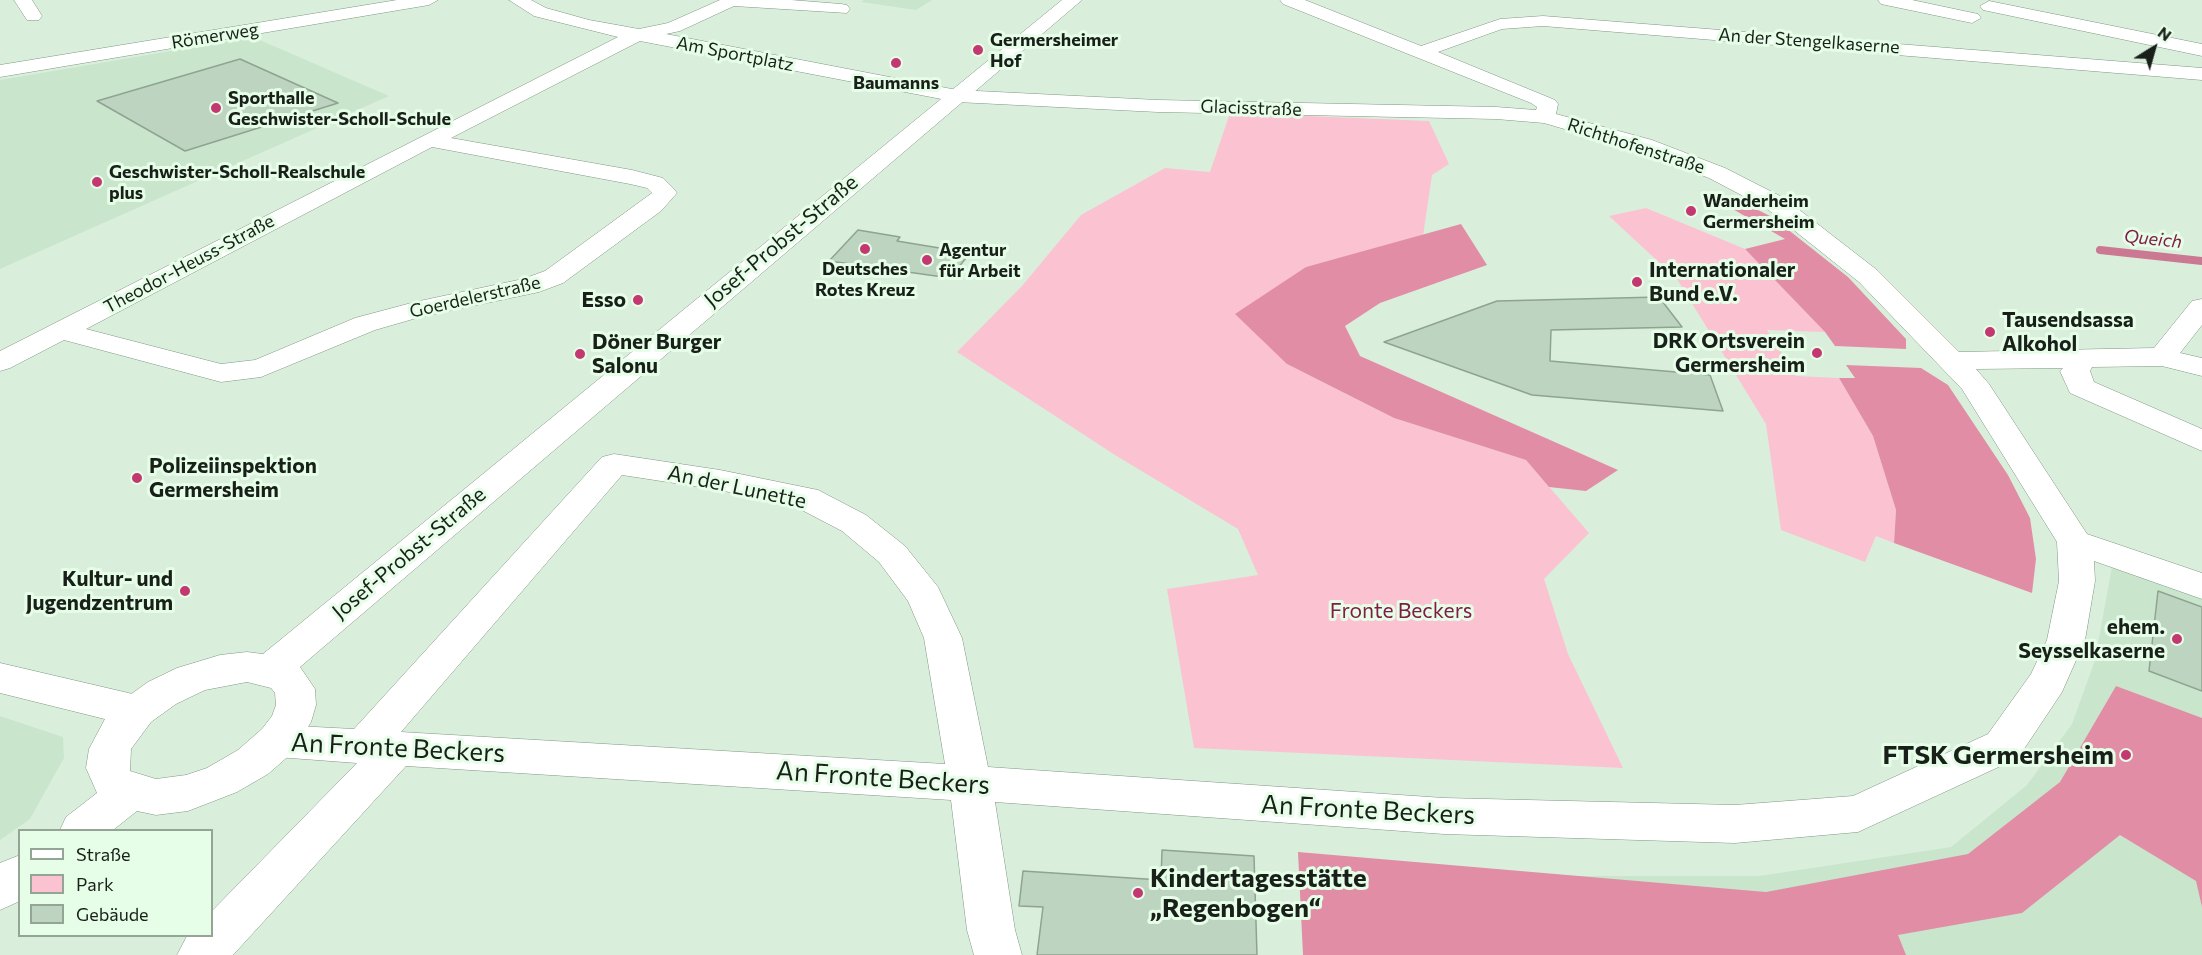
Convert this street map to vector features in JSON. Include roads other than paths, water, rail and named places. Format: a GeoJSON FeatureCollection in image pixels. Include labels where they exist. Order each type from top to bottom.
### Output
{"type":"FeatureCollection","features":[{"type":"Feature","properties":{"kind":"street"},"geometry":{"type":"LineString","coordinates":[[23,0],[33,16]]}},
{"type":"Feature","properties":{"kind":"street","name":"Römerweg"},"geometry":{"type":"LineString","coordinates":[[0,71],[429,0]]}},
{"type":"Feature","properties":{"kind":"street","name":"Am Sportplatz"},"geometry":{"type":"LineString","coordinates":[[518,0],[540,12],[635,36],[957,96]]}},
{"type":"Feature","properties":{"kind":"street"},"geometry":{"type":"LineString","coordinates":[[635,36],[674,27],[733,0],[841,9]]}},
{"type":"Feature","properties":{"kind":"street","name":"Josef-Probst-Straße"},"geometry":{"type":"LineString","coordinates":[[270,670],[1073,0]]}},
{"type":"Feature","properties":{"kind":"street","name":"Richthofenstraße"},"geometry":{"type":"LineString","coordinates":[[1289,0],[1538,99],[1548,104],[1545,117],[1673,155],[1717,173],[1775,203],[1868,276],[1950,361]]}},
{"type":"Feature","properties":{"kind":"street"},"geometry":{"type":"LineString","coordinates":[[1887,0],[1960,35],[1993,3],[2202,50]]}},
{"type":"Feature","properties":{"kind":"street","name":"An der Stengelkaserne"},"geometry":{"type":"LineString","coordinates":[[1421,52],[1491,26],[1532,21],[1960,35],[2202,74]]}},
{"type":"Feature","properties":{"kind":"street","name":"Theodor-Heuss-Straße"},"geometry":{"type":"LineString","coordinates":[[0,362],[428,140],[635,36]]}},
{"type":"Feature","properties":{"kind":"street","name":"Glacisstraße"},"geometry":{"type":"LineString","coordinates":[[957,96],[1158,106],[1496,113],[1545,117]]}},
{"type":"Feature","properties":{"kind":"street","name":"Goerdelerstraße"},"geometry":{"type":"LineString","coordinates":[[61,331],[221,373],[261,368],[365,324],[415,310],[530,286],[554,277],[652,206],[665,193],[655,183],[632,177],[428,140]]}},
{"type":"Feature","properties":{"kind":"street"},"geometry":{"type":"LineString","coordinates":[[2162,357],[2202,307]]}},
{"type":"Feature","properties":{"kind":"street"},"geometry":{"type":"LineString","coordinates":[[1950,361],[2162,357],[2202,367]]}},
{"type":"Feature","properties":{"kind":"street"},"geometry":{"type":"LineString","coordinates":[[2083,360],[2075,371],[2081,387],[2202,441]]}},
{"type":"Feature","properties":{"kind":"street","name":"An Fronte Beckers"},"geometry":{"type":"LineString","coordinates":[[277,741],[968,783],[1444,816],[1735,824],[1858,814],[2003,746],[2048,681],[2066,640],[2077,581],[2074,542],[1974,384],[1950,361]]}},
{"type":"Feature","properties":{"kind":"street","name":"An der Lunette"},"geometry":{"type":"LineString","coordinates":[[380,747],[614,464],[720,480],[806,498],[854,523],[892,554],[925,596],[943,638],[975,814],[991,930],[998,955]]}},
{"type":"Feature","properties":{"kind":"street"},"geometry":{"type":"LineString","coordinates":[[2074,542],[2202,586]]}},
{"type":"Feature","properties":{"kind":"street"},"geometry":{"type":"LineString","coordinates":[[238,668],[270,670],[285,677],[295,689],[296,705],[291,722],[277,741],[253,762],[222,780],[188,792],[156,797],[130,792],[114,783],[107,768],[110,749],[120,730],[138,711],[162,693],[191,679],[220,670],[238,668]]}},
{"type":"Feature","properties":{"kind":"street"},"geometry":{"type":"LineString","coordinates":[[0,678],[138,711]]}},
{"type":"Feature","properties":{"kind":"street"},"geometry":{"type":"LineString","coordinates":[[201,955],[367,781],[380,747]]}},
{"type":"Feature","properties":{"kind":"street"},"geometry":{"type":"LineString","coordinates":[[84,829],[130,792]]}},
{"type":"Feature","properties":{"kind":"street"},"geometry":{"type":"LineString","coordinates":[[0,889],[18,876]]}},
{"type":"Feature","properties":{"kind":"waterway","name":"Queich"},"geometry":{"type":"LineString","coordinates":[[2100,250],[2202,261]]}},
{"type":"Feature","properties":{"kind":"place","name":"Germersheimer Hof"},"geometry":{"type":"Point","coordinates":[978,50]}},
{"type":"Feature","properties":{"kind":"place","name":"Baumanns"},"geometry":{"type":"Point","coordinates":[896,63]}},
{"type":"Feature","properties":{"kind":"place","name":"Sporthalle Geschwister-Scholl-Schule"},"geometry":{"type":"Point","coordinates":[216,108]}},
{"type":"Feature","properties":{"kind":"place","name":"Geschwister-Scholl-Realschule plus"},"geometry":{"type":"Point","coordinates":[97,182]}},
{"type":"Feature","properties":{"kind":"place","name":"Wanderheim Germersheim"},"geometry":{"type":"Point","coordinates":[1691,211]}},
{"type":"Feature","properties":{"kind":"place","name":"Deutsches Rotes Kreuz"},"geometry":{"type":"Point","coordinates":[865,249]}},
{"type":"Feature","properties":{"kind":"place","name":"Agentur für Arbeit"},"geometry":{"type":"Point","coordinates":[927,260]}},
{"type":"Feature","properties":{"kind":"place","name":"Internationaler Bund e.V."},"geometry":{"type":"Point","coordinates":[1637,282]}},
{"type":"Feature","properties":{"kind":"place","name":"Esso"},"geometry":{"type":"Point","coordinates":[638,300]}},
{"type":"Feature","properties":{"kind":"place","name":"Tausendsassa Alkohol"},"geometry":{"type":"Point","coordinates":[1990,332]}},
{"type":"Feature","properties":{"kind":"place","name":"DRK Ortsverein Germersheim"},"geometry":{"type":"Point","coordinates":[1817,353]}},
{"type":"Feature","properties":{"kind":"place","name":"Döner Burger Salonu"},"geometry":{"type":"Point","coordinates":[580,354]}},
{"type":"Feature","properties":{"kind":"place","name":"Polizeiinspektion Germersheim"},"geometry":{"type":"Point","coordinates":[137,478]}},
{"type":"Feature","properties":{"kind":"place","name":"Kultur- und Jugendzentrum"},"geometry":{"type":"Point","coordinates":[185,591]}},
{"type":"Feature","properties":{"kind":"place","name":"ehem. Seysselkaserne"},"geometry":{"type":"Point","coordinates":[2177,639]}},
{"type":"Feature","properties":{"kind":"place","name":"FTSK Germersheim"},"geometry":{"type":"Point","coordinates":[2126,755]}},
{"type":"Feature","properties":{"kind":"place","name":"Kindertagesstätte „Regenbogen“"},"geometry":{"type":"Point","coordinates":[1138,893]}},
{"type":"Feature","properties":{"kind":"park label","name":"Fronte Beckers"},"geometry":{"type":"Point","coordinates":[1401,611]}}]}
